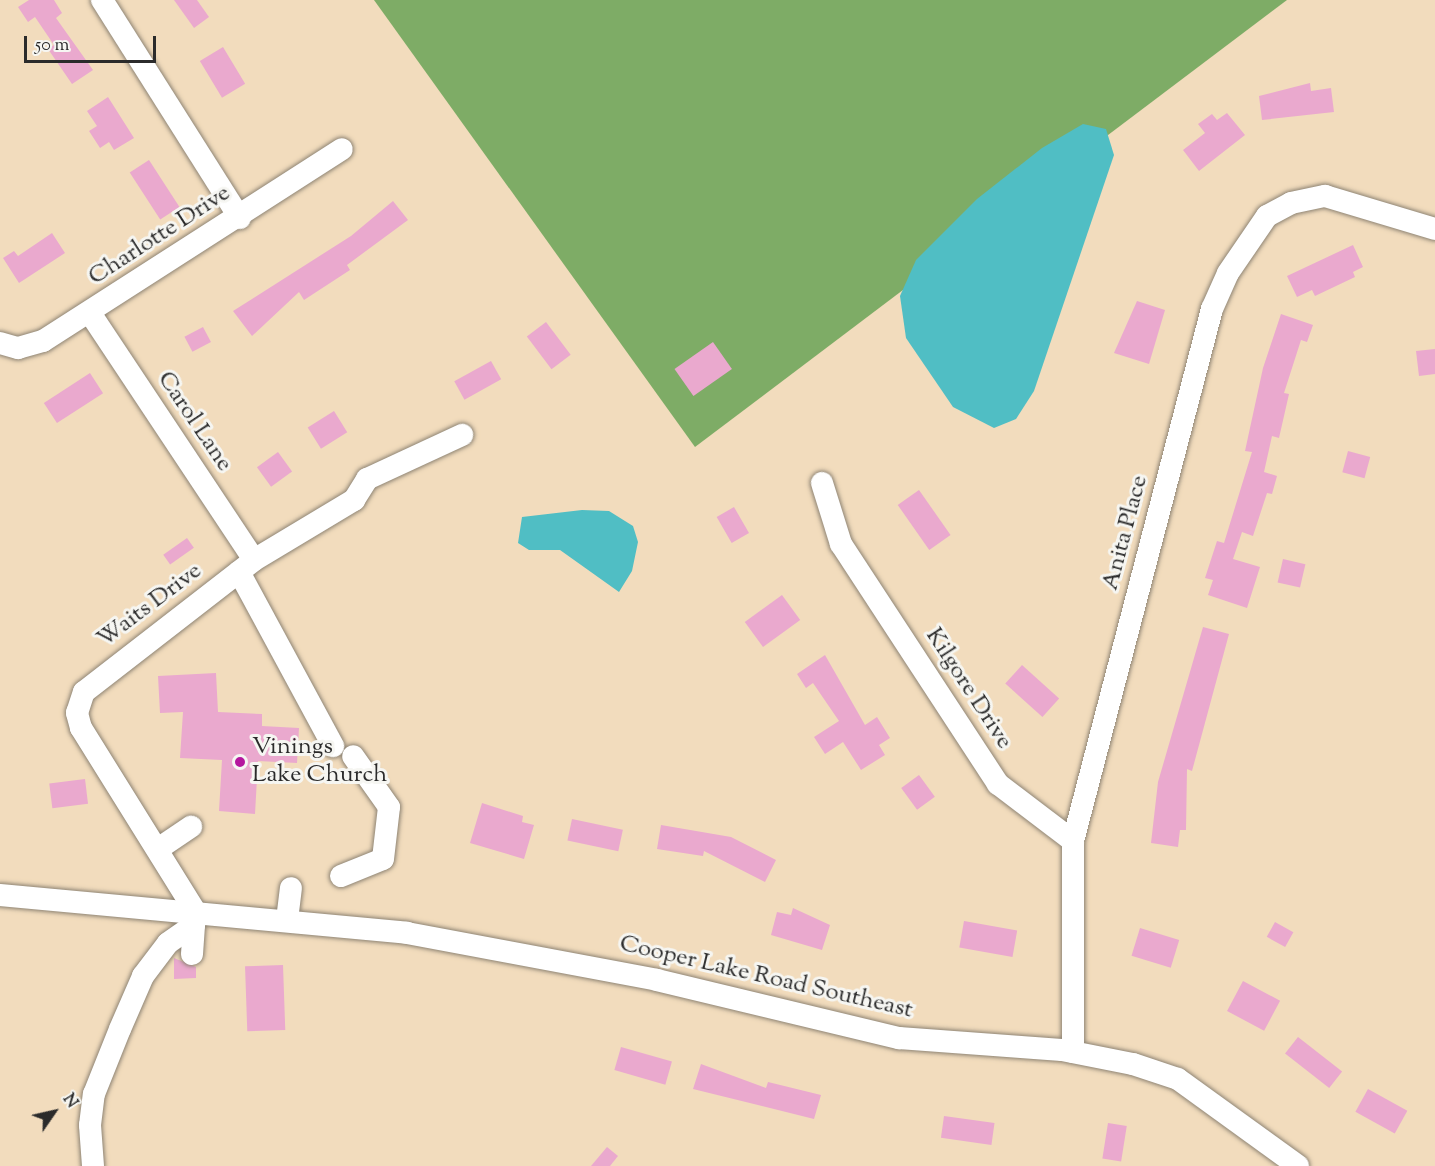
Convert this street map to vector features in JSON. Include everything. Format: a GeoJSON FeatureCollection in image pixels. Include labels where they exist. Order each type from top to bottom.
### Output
{"type":"FeatureCollection","features":[{"type":"Feature","properties":{"kind":"street"},"geometry":{"type":"LineString","coordinates":[[102,0],[240,218]]}},
{"type":"Feature","properties":{"kind":"street","name":"Charlotte Drive"},"geometry":{"type":"LineString","coordinates":[[0,342],[18,348],[43,340],[240,218],[342,149]]}},
{"type":"Feature","properties":{"kind":"street","name":"Anita Place"},"geometry":{"type":"LineString","coordinates":[[1073,1052],[1073,841],[1212,309],[1228,273],[1267,216],[1291,203],[1325,196],[1435,229]]}},
{"type":"Feature","properties":{"kind":"street","name":"Carol Lane"},"geometry":{"type":"LineString","coordinates":[[90,313],[246,566],[343,751],[389,807],[382,859],[341,876]]}},
{"type":"Feature","properties":{"kind":"street","name":"Waits Drive"},"geometry":{"type":"LineString","coordinates":[[195,918],[158,849],[88,741],[77,713],[79,702],[94,682],[246,566],[354,500],[367,479],[462,435]]}},
{"type":"Feature","properties":{"kind":"street","name":"Kilgore Drive"},"geometry":{"type":"LineString","coordinates":[[822,483],[841,544],[998,784],[1073,841]]}},
{"type":"Feature","properties":{"kind":"street"},"geometry":{"type":"LineString","coordinates":[[158,849],[190,827]]}},
{"type":"Feature","properties":{"kind":"street"},"geometry":{"type":"LineString","coordinates":[[287,920],[291,888]]}},
{"type":"Feature","properties":{"kind":"street","name":"Cooper Lake Road Southeast"},"geometry":{"type":"LineString","coordinates":[[0,895],[195,918],[287,920],[407,933],[558,960],[899,1038],[1073,1052],[1178,1079],[1298,1166]]}},
{"type":"Feature","properties":{"kind":"street"},"geometry":{"type":"LineString","coordinates":[[192,954],[195,918]]}},
{"type":"Feature","properties":{"kind":"street"},"geometry":{"type":"LineString","coordinates":[[93,1166],[94,1094],[120,1029],[143,976],[168,943],[195,918]]}},
{"type":"Feature","properties":{"kind":"green space"},"geometry":{"type":"Polygon","coordinates":[[[374,0],[1287,0],[695,447],[374,0]]]}},
{"type":"Feature","properties":{"kind":"water"},"geometry":{"type":"Polygon","coordinates":[[[1083,124],[1106,129],[1114,155],[1034,391],[1016,419],[994,428],[953,407],[906,338],[900,296],[916,260],[977,199],[1042,148],[1083,124]]]}},
{"type":"Feature","properties":{"kind":"water"},"geometry":{"type":"Polygon","coordinates":[[[582,510],[609,511],[633,526],[638,542],[632,571],[619,592],[560,550],[529,550],[518,543],[522,517],[582,510]]]}},
{"type":"Feature","properties":{"kind":"building"},"geometry":{"type":"Polygon","coordinates":[[[29,0],[54,0],[62,13],[56,18],[93,70],[72,84],[48,49],[54,45],[35,17],[28,22],[18,7],[29,0]]]}},
{"type":"Feature","properties":{"kind":"building"},"geometry":{"type":"Polygon","coordinates":[[[174,0],[197,0],[209,17],[194,28],[174,0]]]}},
{"type":"Feature","properties":{"kind":"building"},"geometry":{"type":"Polygon","coordinates":[[[223,47],[245,84],[222,98],[200,61],[223,47]]]}},
{"type":"Feature","properties":{"kind":"building"},"geometry":{"type":"Polygon","coordinates":[[[1310,83],[1311,91],[1331,88],[1334,112],[1262,120],[1259,96],[1310,83]]]}},
{"type":"Feature","properties":{"kind":"building"},"geometry":{"type":"Polygon","coordinates":[[[108,97],[134,138],[114,150],[109,142],[100,148],[89,131],[97,126],[87,111],[108,97]]]}},
{"type":"Feature","properties":{"kind":"building"},"geometry":{"type":"Polygon","coordinates":[[[1227,113],[1245,135],[1199,171],[1183,150],[1205,133],[1198,124],[1212,114],[1217,120],[1227,113]]]}},
{"type":"Feature","properties":{"kind":"building"},"geometry":{"type":"Polygon","coordinates":[[[149,160],[179,207],[160,219],[130,173],[149,160]]]}},
{"type":"Feature","properties":{"kind":"building"},"geometry":{"type":"Polygon","coordinates":[[[393,201],[408,220],[347,265],[350,270],[304,300],[299,292],[252,336],[233,311],[351,236],[393,201]]]}},
{"type":"Feature","properties":{"kind":"building"},"geometry":{"type":"Polygon","coordinates":[[[52,233],[65,253],[19,283],[3,258],[14,251],[18,256],[52,233]]]}},
{"type":"Feature","properties":{"kind":"building"},"geometry":{"type":"Polygon","coordinates":[[[1353,245],[1363,267],[1353,272],[1355,277],[1315,296],[1312,290],[1297,297],[1287,276],[1353,245]]]}},
{"type":"Feature","properties":{"kind":"building"},"geometry":{"type":"Polygon","coordinates":[[[1137,301],[1165,310],[1149,364],[1114,353],[1137,301]]]}},
{"type":"Feature","properties":{"kind":"building"},"geometry":{"type":"Polygon","coordinates":[[[1281,314],[1313,325],[1307,342],[1301,340],[1284,393],[1289,394],[1279,438],[1272,436],[1264,472],[1277,476],[1272,494],[1267,493],[1253,536],[1242,532],[1233,559],[1260,567],[1247,608],[1208,595],[1213,580],[1205,578],[1217,541],[1224,543],[1252,452],[1245,451],[1263,368],[1281,314]]]}},
{"type":"Feature","properties":{"kind":"building"},"geometry":{"type":"Polygon","coordinates":[[[546,322],[571,355],[552,369],[527,336],[546,322]]]}},
{"type":"Feature","properties":{"kind":"building"},"geometry":{"type":"Polygon","coordinates":[[[203,327],[211,342],[192,352],[184,337],[203,327]]]}},
{"type":"Feature","properties":{"kind":"building"},"geometry":{"type":"Polygon","coordinates":[[[713,342],[732,369],[693,396],[674,369],[713,342]]]}},
{"type":"Feature","properties":{"kind":"building"},"geometry":{"type":"Polygon","coordinates":[[[1435,349],[1435,374],[1419,376],[1416,351],[1435,349]]]}},
{"type":"Feature","properties":{"kind":"building"},"geometry":{"type":"Polygon","coordinates":[[[491,361],[501,379],[464,400],[454,381],[491,361]]]}},
{"type":"Feature","properties":{"kind":"building"},"geometry":{"type":"Polygon","coordinates":[[[90,373],[103,393],[57,423],[44,403],[90,373]]]}},
{"type":"Feature","properties":{"kind":"building"},"geometry":{"type":"Polygon","coordinates":[[[334,411],[347,432],[321,449],[308,427],[334,411]]]}},
{"type":"Feature","properties":{"kind":"building"},"geometry":{"type":"Polygon","coordinates":[[[1348,451],[1370,457],[1365,478],[1342,472],[1348,451]]]}},
{"type":"Feature","properties":{"kind":"building"},"geometry":{"type":"Polygon","coordinates":[[[278,452],[292,471],[271,487],[257,467],[278,452]]]}},
{"type":"Feature","properties":{"kind":"building"},"geometry":{"type":"Polygon","coordinates":[[[919,490],[951,535],[929,550],[898,505],[919,490]]]}},
{"type":"Feature","properties":{"kind":"building"},"geometry":{"type":"Polygon","coordinates":[[[734,507],[749,533],[732,543],[717,517],[734,507]]]}},
{"type":"Feature","properties":{"kind":"building"},"geometry":{"type":"Polygon","coordinates":[[[187,538],[194,548],[170,564],[163,555],[187,538]]]}},
{"type":"Feature","properties":{"kind":"building"},"geometry":{"type":"Polygon","coordinates":[[[1283,559],[1305,564],[1300,588],[1278,582],[1283,559]]]}},
{"type":"Feature","properties":{"kind":"building"},"geometry":{"type":"Polygon","coordinates":[[[782,595],[800,620],[763,647],[745,622],[782,595]]]}},
{"type":"Feature","properties":{"kind":"building"},"geometry":{"type":"Polygon","coordinates":[[[1203,627],[1229,634],[1192,771],[1187,769],[1186,830],[1180,830],[1178,847],[1151,843],[1158,782],[1203,627]]]}},
{"type":"Feature","properties":{"kind":"building"},"geometry":{"type":"Polygon","coordinates":[[[825,655],[865,725],[877,717],[890,738],[879,745],[885,755],[861,770],[843,742],[825,754],[814,737],[839,721],[813,683],[806,688],[797,674],[825,655]]]}},
{"type":"Feature","properties":{"kind":"building"},"geometry":{"type":"Polygon","coordinates":[[[1022,665],[1059,698],[1042,717],[1005,684],[1022,665]]]}},
{"type":"Feature","properties":{"kind":"building","name":"Vinings Lake Church"},"geometry":{"type":"Polygon","coordinates":[[[216,673],[218,712],[262,714],[262,726],[299,728],[297,763],[258,761],[255,814],[219,811],[222,760],[180,758],[183,712],[160,713],[158,676],[216,673]]]}},
{"type":"Feature","properties":{"kind":"building"},"geometry":{"type":"Polygon","coordinates":[[[919,775],[935,797],[917,810],[901,788],[919,775]]]}},
{"type":"Feature","properties":{"kind":"building"},"geometry":{"type":"Polygon","coordinates":[[[85,779],[88,804],[52,808],[49,783],[85,779]]]}},
{"type":"Feature","properties":{"kind":"building"},"geometry":{"type":"Polygon","coordinates":[[[482,803],[523,816],[522,822],[534,825],[524,859],[470,843],[482,803]]]}},
{"type":"Feature","properties":{"kind":"building"},"geometry":{"type":"Polygon","coordinates":[[[572,819],[623,830],[618,851],[567,841],[572,819]]]}},
{"type":"Feature","properties":{"kind":"building"},"geometry":{"type":"Polygon","coordinates":[[[661,825],[731,837],[776,860],[765,882],[704,851],[703,856],[657,849],[661,825]]]}},
{"type":"Feature","properties":{"kind":"building"},"geometry":{"type":"Polygon","coordinates":[[[793,908],[830,925],[822,950],[771,935],[777,912],[791,915],[793,908]]]}},
{"type":"Feature","properties":{"kind":"building"},"geometry":{"type":"Polygon","coordinates":[[[964,921],[1017,930],[1012,957],[959,948],[964,921]]]}},
{"type":"Feature","properties":{"kind":"building"},"geometry":{"type":"Polygon","coordinates":[[[1275,922],[1293,932],[1285,947],[1267,937],[1275,922]]]}},
{"type":"Feature","properties":{"kind":"building"},"geometry":{"type":"Polygon","coordinates":[[[1140,928],[1179,940],[1171,968],[1132,956],[1140,928]]]}},
{"type":"Feature","properties":{"kind":"building"},"geometry":{"type":"Polygon","coordinates":[[[174,958],[196,967],[196,978],[174,979],[174,958]]]}},
{"type":"Feature","properties":{"kind":"building"},"geometry":{"type":"Polygon","coordinates":[[[283,965],[285,1030],[247,1031],[245,966],[283,965]]]}},
{"type":"Feature","properties":{"kind":"building"},"geometry":{"type":"Polygon","coordinates":[[[1243,981],[1280,1001],[1264,1031],[1227,1011],[1243,981]]]}},
{"type":"Feature","properties":{"kind":"building"},"geometry":{"type":"Polygon","coordinates":[[[1298,1037],[1342,1071],[1329,1088],[1285,1054],[1298,1037]]]}},
{"type":"Feature","properties":{"kind":"building"},"geometry":{"type":"Polygon","coordinates":[[[621,1047],[672,1062],[665,1085],[614,1070],[621,1047]]]}},
{"type":"Feature","properties":{"kind":"building"},"geometry":{"type":"Polygon","coordinates":[[[701,1064],[766,1088],[768,1082],[821,1095],[814,1119],[693,1089],[701,1064]]]}},
{"type":"Feature","properties":{"kind":"building"},"geometry":{"type":"Polygon","coordinates":[[[1368,1089],[1407,1111],[1395,1134],[1355,1112],[1368,1089]]]}},
{"type":"Feature","properties":{"kind":"building"},"geometry":{"type":"Polygon","coordinates":[[[944,1116],[995,1123],[991,1145],[941,1138],[944,1116]]]}},
{"type":"Feature","properties":{"kind":"building"},"geometry":{"type":"Polygon","coordinates":[[[1108,1123],[1127,1126],[1121,1162],[1102,1159],[1108,1123]]]}},
{"type":"Feature","properties":{"kind":"building"},"geometry":{"type":"Polygon","coordinates":[[[607,1147],[618,1156],[610,1166],[591,1166],[607,1147]]]}},
{"type":"Feature","properties":{"kind":"place","name":"Vinings Lake Church"},"geometry":{"type":"Point","coordinates":[240,762]}}]}
